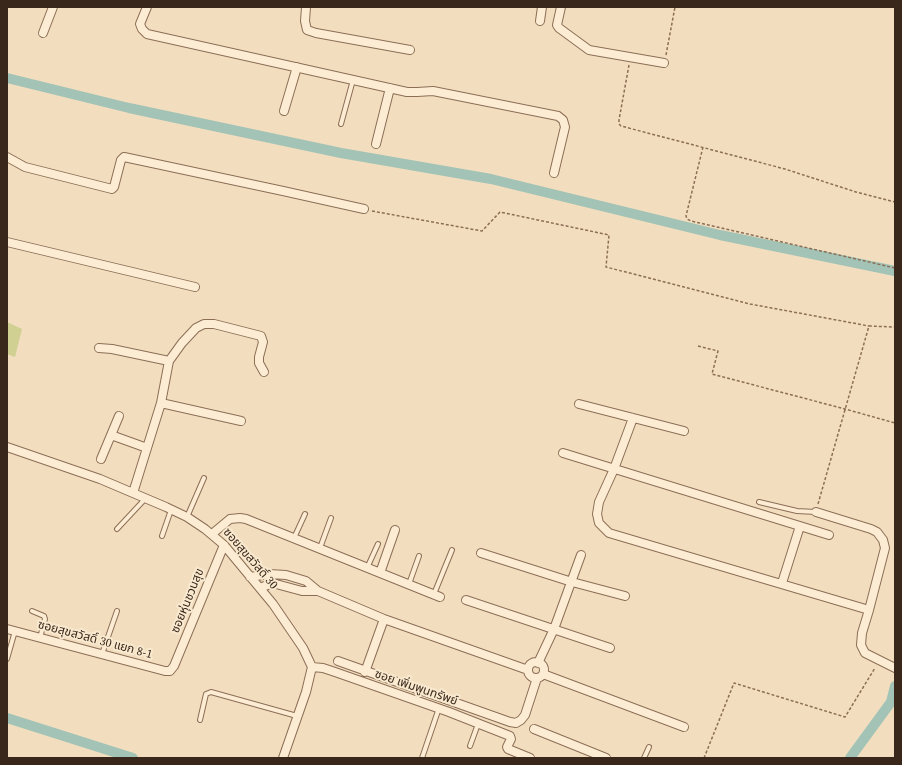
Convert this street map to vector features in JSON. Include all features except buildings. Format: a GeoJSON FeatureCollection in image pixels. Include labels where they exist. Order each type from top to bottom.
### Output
{"type":"FeatureCollection","features":[{"type":"Feature","properties":{"kind":"street"},"geometry":{"type":"LineString","coordinates":[[43,33],[53,7]]}},
{"type":"Feature","properties":{"kind":"street"},"geometry":{"type":"LineString","coordinates":[[147,7],[140,24],[142,29],[147,34],[390,88],[412,92],[433,91],[558,116],[563,120],[565,127],[554,173]]}},
{"type":"Feature","properties":{"kind":"street"},"geometry":{"type":"LineString","coordinates":[[306,7],[305,21],[307,30],[316,33],[410,50]]}},
{"type":"Feature","properties":{"kind":"street"},"geometry":{"type":"LineString","coordinates":[[540,21],[542,7]]}},
{"type":"Feature","properties":{"kind":"street"},"geometry":{"type":"LineString","coordinates":[[561,7],[558,26],[562,31],[592,51],[664,63]]}},
{"type":"Feature","properties":{"kind":"street"},"geometry":{"type":"LineString","coordinates":[[284,111],[296,67]]}},
{"type":"Feature","properties":{"kind":"street"},"geometry":{"type":"LineString","coordinates":[[376,144],[390,88]]}},
{"type":"Feature","properties":{"kind":"street"},"geometry":{"type":"LineString","coordinates":[[7,157],[25,167],[112,189],[114,187],[120,160],[124,157],[364,209]]}},
{"type":"Feature","properties":{"kind":"street"},"geometry":{"type":"LineString","coordinates":[[7,242],[195,287]]}},
{"type":"Feature","properties":{"kind":"street"},"geometry":{"type":"LineString","coordinates":[[133,493],[161,403],[169,361],[182,343],[196,328],[204,324],[214,324],[261,336],[263,342],[260,363],[264,372]]}},
{"type":"Feature","properties":{"kind":"street"},"geometry":{"type":"LineString","coordinates":[[99,348],[112,349],[169,361]]}},
{"type":"Feature","properties":{"kind":"street"},"geometry":{"type":"LineString","coordinates":[[161,403],[241,421]]}},
{"type":"Feature","properties":{"kind":"street"},"geometry":{"type":"LineString","coordinates":[[580,404],[684,431]]}},
{"type":"Feature","properties":{"kind":"street"},"geometry":{"type":"LineString","coordinates":[[101,459],[119,416]]}},
{"type":"Feature","properties":{"kind":"street"},"geometry":{"type":"LineString","coordinates":[[633,418],[614,469],[599,502],[597,514],[599,523],[609,533],[869,610]]}},
{"type":"Feature","properties":{"kind":"street"},"geometry":{"type":"LineString","coordinates":[[111,435],[147,448]]}},
{"type":"Feature","properties":{"kind":"street","name":"ซอยสุขสวัสดิ์ 30"},"geometry":{"type":"LineString","coordinates":[[7,447],[145,498],[187,517],[212,534],[224,545],[273,604],[303,648],[312,667]]}},
{"type":"Feature","properties":{"kind":"street"},"geometry":{"type":"LineString","coordinates":[[563,452],[828,536]]}},
{"type":"Feature","properties":{"kind":"street"},"geometry":{"type":"LineString","coordinates":[[816,512],[871,529],[877,532],[883,540],[885,548],[862,633],[861,645],[865,653],[895,668]]}},
{"type":"Feature","properties":{"kind":"street"},"geometry":{"type":"LineString","coordinates":[[212,534],[230,520],[240,518],[246,519],[437,595]]}},
{"type":"Feature","properties":{"kind":"street"},"geometry":{"type":"LineString","coordinates":[[782,583],[800,526]]}},
{"type":"Feature","properties":{"kind":"street"},"geometry":{"type":"LineString","coordinates":[[380,573],[395,530]]}},
{"type":"Feature","properties":{"kind":"street","name":"ซอยหุ่นชวนสุข"},"geometry":{"type":"LineString","coordinates":[[174,666],[224,545]]}},
{"type":"Feature","properties":{"kind":"street"},"geometry":{"type":"LineString","coordinates":[[481,553],[572,582],[625,596]]}},
{"type":"Feature","properties":{"kind":"street"},"geometry":{"type":"LineString","coordinates":[[538,663],[554,630],[572,582],[580,555]]}},
{"type":"Feature","properties":{"kind":"street"},"geometry":{"type":"LineString","coordinates":[[250,577],[269,574],[286,575],[306,581],[318,591],[384,619],[528,670],[531,676],[540,676],[684,727]]}},
{"type":"Feature","properties":{"kind":"street"},"geometry":{"type":"LineString","coordinates":[[260,588],[270,584],[276,584],[302,591],[318,591]]}},
{"type":"Feature","properties":{"kind":"street"},"geometry":{"type":"LineString","coordinates":[[466,600],[610,648]]}},
{"type":"Feature","properties":{"kind":"street"},"geometry":{"type":"LineString","coordinates":[[365,672],[384,619]]}},
{"type":"Feature","properties":{"kind":"street","name":"ซอยสุขสวัสดิ์ 30 แยก 8-1"},"geometry":{"type":"LineString","coordinates":[[7,629],[165,671],[170,671],[174,666]]}},
{"type":"Feature","properties":{"kind":"street"},"geometry":{"type":"LineString","coordinates":[[338,661],[365,672],[516,723],[522,720],[525,714],[544,667],[538,663],[532,664],[528,670]]}},
{"type":"Feature","properties":{"kind":"street"},"geometry":{"type":"LineString","coordinates":[[283,758],[306,692],[312,667]]}},
{"type":"Feature","properties":{"kind":"street","name":"ซอย เพิ่มพูนทรัพย์"},"geometry":{"type":"LineString","coordinates":[[312,667],[323,668],[439,708],[510,736],[511,739],[508,749],[530,758]]}},
{"type":"Feature","properties":{"kind":"street"},"geometry":{"type":"LineString","coordinates":[[534,729],[606,758]]}},
{"type":"Feature","properties":{"kind":"street"},"geometry":{"type":"LineString","coordinates":[[582,758],[586,750]]}},
{"type":"Feature","properties":{"kind":"lane"},"geometry":{"type":"LineString","coordinates":[[341,124],[354,80]]}},
{"type":"Feature","properties":{"kind":"lane"},"geometry":{"type":"LineString","coordinates":[[187,517],[204,478]]}},
{"type":"Feature","properties":{"kind":"lane"},"geometry":{"type":"LineString","coordinates":[[116,529],[145,498]]}},
{"type":"Feature","properties":{"kind":"lane"},"geometry":{"type":"LineString","coordinates":[[759,502],[797,511],[816,512]]}},
{"type":"Feature","properties":{"kind":"lane"},"geometry":{"type":"LineString","coordinates":[[162,536],[171,510]]}},
{"type":"Feature","properties":{"kind":"lane"},"geometry":{"type":"LineString","coordinates":[[294,538],[305,514]]}},
{"type":"Feature","properties":{"kind":"lane"},"geometry":{"type":"LineString","coordinates":[[320,549],[332,518]]}},
{"type":"Feature","properties":{"kind":"lane"},"geometry":{"type":"LineString","coordinates":[[367,568],[378,544]]}},
{"type":"Feature","properties":{"kind":"lane"},"geometry":{"type":"LineString","coordinates":[[437,595],[452,550]]}},
{"type":"Feature","properties":{"kind":"lane"},"geometry":{"type":"LineString","coordinates":[[409,585],[419,556]]}},
{"type":"Feature","properties":{"kind":"lane"},"geometry":{"type":"LineString","coordinates":[[32,611],[44,616],[45,619],[40,638]]}},
{"type":"Feature","properties":{"kind":"lane"},"geometry":{"type":"LineString","coordinates":[[102,654],[116,611]]}},
{"type":"Feature","properties":{"kind":"lane"},"geometry":{"type":"LineString","coordinates":[[8,659],[16,631]]}},
{"type":"Feature","properties":{"kind":"lane"},"geometry":{"type":"LineString","coordinates":[[200,720],[206,694],[211,692],[298,716]]}},
{"type":"Feature","properties":{"kind":"lane"},"geometry":{"type":"LineString","coordinates":[[422,758],[439,708]]}},
{"type":"Feature","properties":{"kind":"lane"},"geometry":{"type":"LineString","coordinates":[[470,746],[478,723]]}},
{"type":"Feature","properties":{"kind":"lane"},"geometry":{"type":"LineString","coordinates":[[644,758],[649,747]]}},
{"type":"Feature","properties":{"kind":"path"},"geometry":{"type":"LineString","coordinates":[[664,63],[675,7]]}},
{"type":"Feature","properties":{"kind":"path"},"geometry":{"type":"LineString","coordinates":[[631,57],[619,124],[625,127],[785,169],[856,192],[895,202]]}},
{"type":"Feature","properties":{"kind":"path"},"geometry":{"type":"LineString","coordinates":[[703,147],[686,216],[687,219],[895,268]]}},
{"type":"Feature","properties":{"kind":"path"},"geometry":{"type":"LineString","coordinates":[[364,209],[482,231],[500,212],[609,235],[606,267],[750,304],[868,326],[895,327]]}},
{"type":"Feature","properties":{"kind":"path"},"geometry":{"type":"LineString","coordinates":[[816,512],[868,326]]}},
{"type":"Feature","properties":{"kind":"path"},"geometry":{"type":"LineString","coordinates":[[698,346],[718,351],[712,374],[895,423]]}},
{"type":"Feature","properties":{"kind":"path"},"geometry":{"type":"LineString","coordinates":[[704,758],[734,683],[845,717],[880,661]]}},
{"type":"Feature","properties":{"kind":"green space"},"geometry":{"type":"Polygon","coordinates":[[[7,322],[22,329],[15,357],[7,354],[7,322]]]}},
{"type":"Feature","properties":{"kind":"waterway"},"geometry":{"type":"LineString","coordinates":[[7,78],[129,108],[341,153],[491,179],[720,235],[895,271]]}},
{"type":"Feature","properties":{"kind":"waterway"},"geometry":{"type":"LineString","coordinates":[[850,758],[891,702],[895,686]]}},
{"type":"Feature","properties":{"kind":"waterway"},"geometry":{"type":"LineString","coordinates":[[7,718],[133,758]]}}]}
